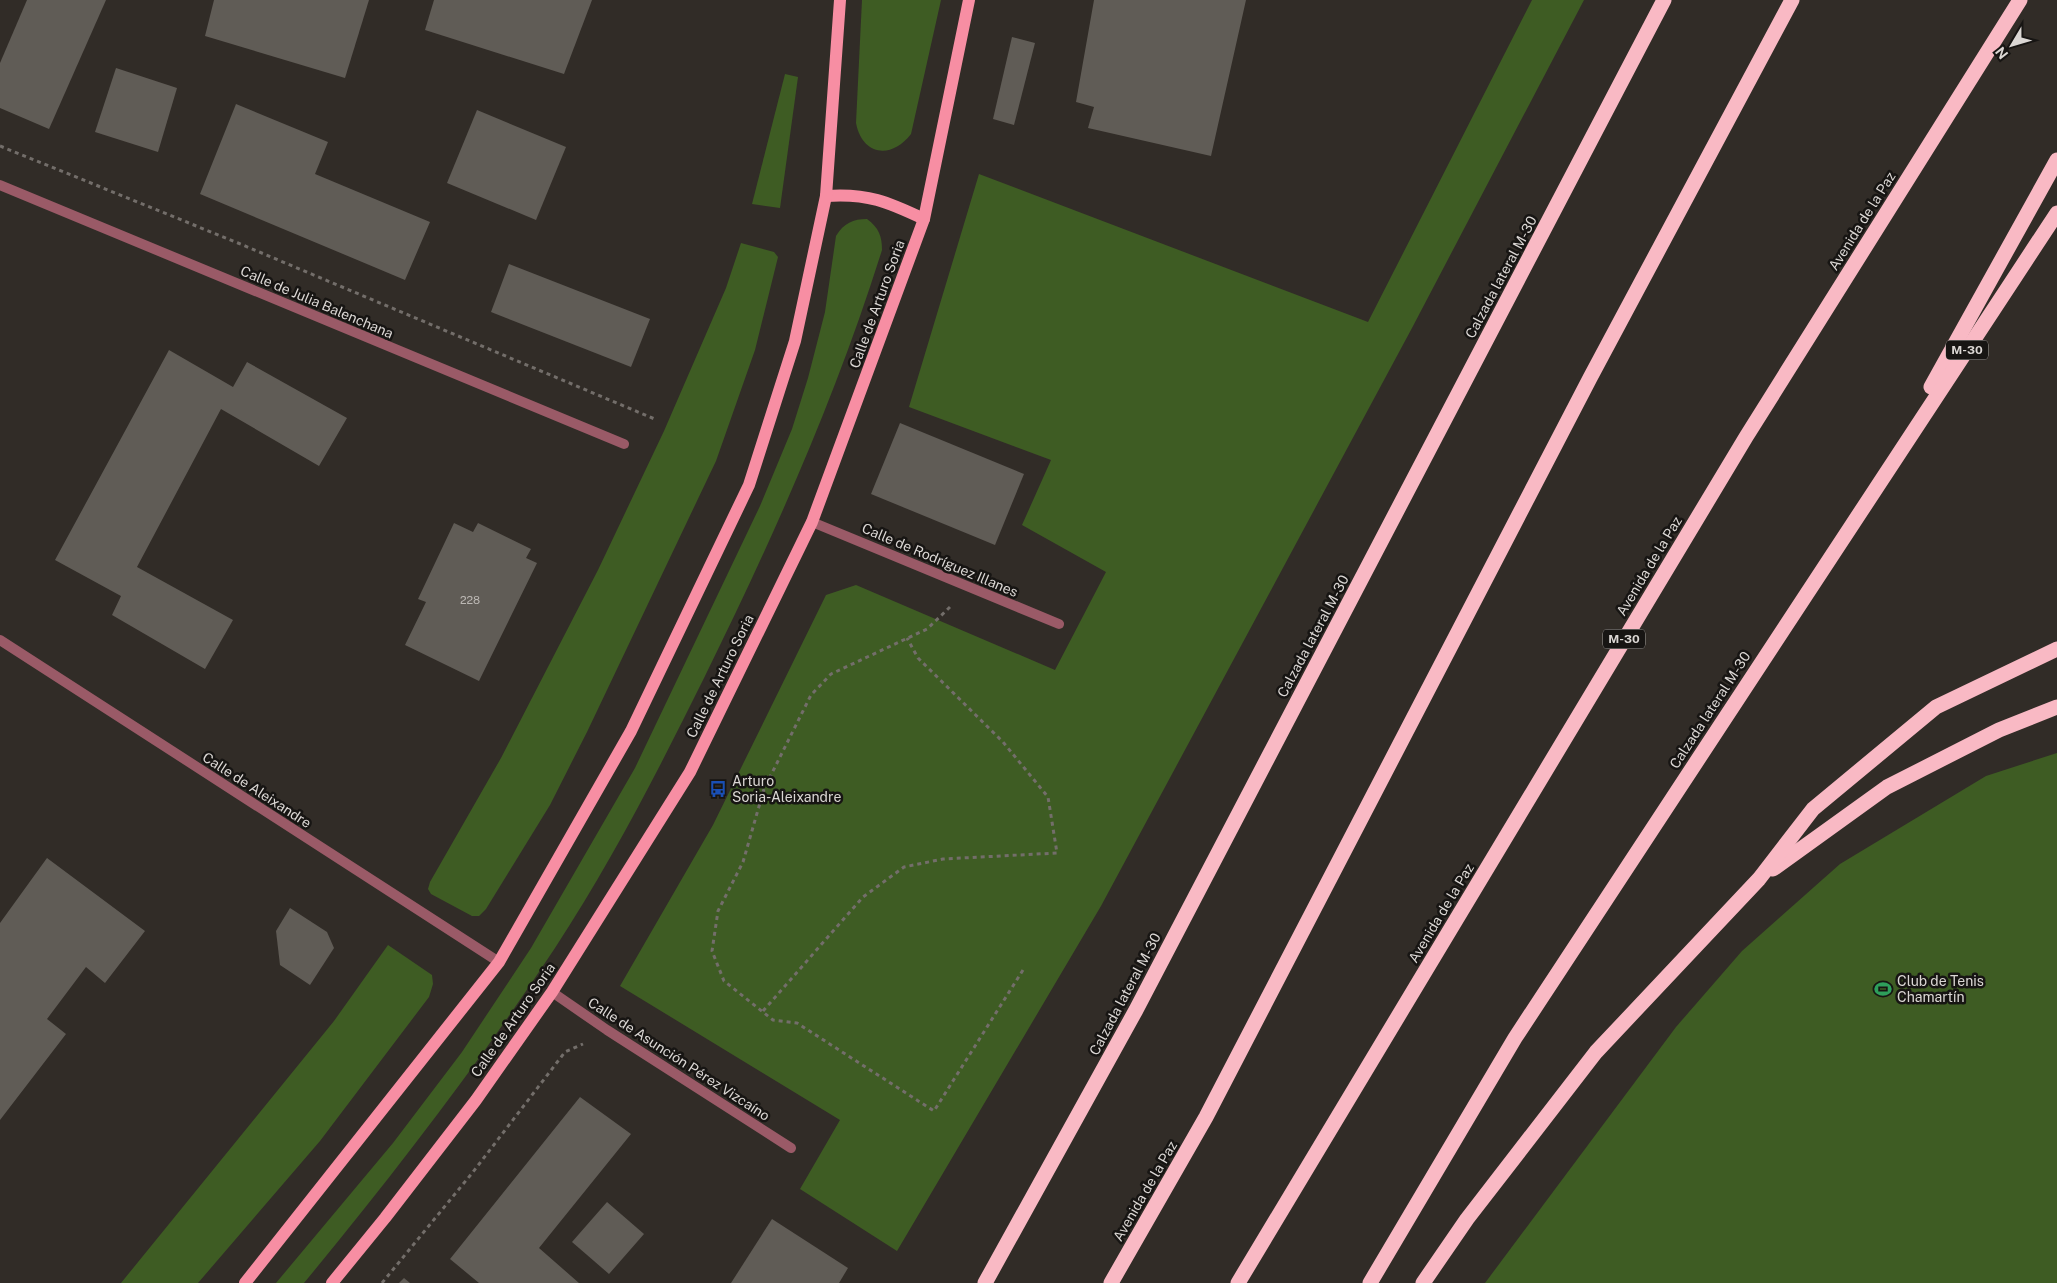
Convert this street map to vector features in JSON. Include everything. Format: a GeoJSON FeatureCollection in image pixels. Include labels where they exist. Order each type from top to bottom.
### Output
{"type":"FeatureCollection","features":[{"type":"Feature","properties":{"kind":"highway","name":"Calzada lateral M-30"},"geometry":{"type":"LineString","coordinates":[[985,1283],[1136,1010],[1664,0]]}},
{"type":"Feature","properties":{"kind":"highway","name":"Avenida de la Paz"},"geometry":{"type":"LineString","coordinates":[[1111,1283],[1206,1117],[1590,378],[1792,0]]}},
{"type":"Feature","properties":{"kind":"highway","name":"Avenida de la Paz"},"geometry":{"type":"LineString","coordinates":[[1238,1283],[1746,437],[2020,0]]}},
{"type":"Feature","properties":{"kind":"highway"},"geometry":{"type":"LineString","coordinates":[[1876,486],[2057,160]]}},
{"type":"Feature","properties":{"kind":"highway","name":"Calzada lateral M-30"},"geometry":{"type":"LineString","coordinates":[[1370,1283],[1516,1038],[1876,486],[2057,213]]}},
{"type":"Feature","properties":{"kind":"highway"},"geometry":{"type":"LineString","coordinates":[[1423,1283],[1473,1211],[1596,1052],[1759,879],[1813,809],[1936,707],[2057,649]]}},
{"type":"Feature","properties":{"kind":"highway"},"geometry":{"type":"LineString","coordinates":[[1759,879],[1887,787],[2000,730],[2057,707]]}},
{"type":"Feature","properties":{"kind":"main road"},"geometry":{"type":"LineString","coordinates":[[245,1283],[499,962],[631,731],[749,485],[795,341],[826,196],[840,0]]}},
{"type":"Feature","properties":{"kind":"main road","name":"Calle de Arturo Soria"},"geometry":{"type":"LineString","coordinates":[[332,1283],[476,1100],[552,992],[690,772],[812,522],[924,219],[969,0]]}},
{"type":"Feature","properties":{"kind":"main road"},"geometry":{"type":"LineString","coordinates":[[826,196],[848,194],[882,200],[924,219]]}},
{"type":"Feature","properties":{"kind":"street","name":"Calle de Julia Balenchana"},"geometry":{"type":"LineString","coordinates":[[0,185],[624,444]]}},
{"type":"Feature","properties":{"kind":"street","name":"Calle de Rodríguez Illanes"},"geometry":{"type":"LineString","coordinates":[[812,522],[1059,624]]}},
{"type":"Feature","properties":{"kind":"street","name":"Calle de Aleixandre"},"geometry":{"type":"LineString","coordinates":[[0,640],[499,962]]}},
{"type":"Feature","properties":{"kind":"street","name":"Calle de Asunción Pérez Vizcaíno"},"geometry":{"type":"LineString","coordinates":[[552,992],[607,1030],[791,1148]]}},
{"type":"Feature","properties":{"kind":"path"},"geometry":{"type":"LineString","coordinates":[[0,146],[238,243],[657,420]]}},
{"type":"Feature","properties":{"kind":"path"},"geometry":{"type":"LineString","coordinates":[[970,588],[927,629],[831,674],[811,695],[764,789],[743,862],[718,911],[712,951],[724,981],[773,1020],[797,1023],[934,1111],[1023,970]]}},
{"type":"Feature","properties":{"kind":"path"},"geometry":{"type":"LineString","coordinates":[[763,1012],[863,897],[904,866],[943,859],[1057,854],[1048,797],[1004,742],[918,658],[908,638]]}},
{"type":"Feature","properties":{"kind":"path"},"geometry":{"type":"LineString","coordinates":[[382,1283],[472,1172],[565,1052],[586,1043],[591,1044]]}},
{"type":"Feature","properties":{"kind":"green space"},"geometry":{"type":"Polygon","coordinates":[[[862,0],[941,0],[911,134],[895,148],[886,150],[878,150],[864,142],[859,134],[856,123],[862,0]]]}},
{"type":"Feature","properties":{"kind":"green space"},"geometry":{"type":"Polygon","coordinates":[[[1532,0],[1584,0],[1412,328],[1101,906],[897,1251],[800,1189],[840,1120],[620,986],[713,825],[826,595],[856,585],[1055,670],[1106,572],[1022,525],[1051,460],[909,407],[979,174],[1368,322],[1532,0]]]}},
{"type":"Feature","properties":{"kind":"green space"},"geometry":{"type":"Polygon","coordinates":[[[785,74],[798,77],[780,208],[752,204],[785,74]]]}},
{"type":"Feature","properties":{"kind":"green space"},"geometry":{"type":"Polygon","coordinates":[[[867,219],[879,233],[882,250],[824,413],[755,572],[670,746],[634,814],[576,915],[526,992],[465,1077],[370,1202],[304,1283],[276,1283],[393,1143],[462,1052],[531,948],[635,768],[760,506],[792,429],[808,378],[825,312],[836,236],[849,223],[867,219]]]}},
{"type":"Feature","properties":{"kind":"green space"},"geometry":{"type":"Polygon","coordinates":[[[741,243],[774,252],[778,257],[755,350],[716,461],[587,732],[550,805],[486,909],[479,916],[472,916],[431,894],[428,889],[430,882],[501,758],[598,570],[664,431],[726,288],[741,243]]]}},
{"type":"Feature","properties":{"kind":"green space","name":"Club de Tenis Chamartín"},"geometry":{"type":"Polygon","coordinates":[[[2057,753],[2057,1283],[1485,1283],[1676,1027],[1742,951],[1840,864],[1986,776],[2057,753]]]}},
{"type":"Feature","properties":{"kind":"green space"},"geometry":{"type":"Polygon","coordinates":[[[388,945],[432,975],[433,984],[429,997],[320,1141],[198,1283],[121,1283],[334,1021],[388,945]]]}},
{"type":"Feature","properties":{"kind":"building"},"geometry":{"type":"Polygon","coordinates":[[[27,0],[106,0],[49,129],[0,108],[0,63],[27,0]]]}},
{"type":"Feature","properties":{"kind":"building"},"geometry":{"type":"Polygon","coordinates":[[[214,0],[369,0],[345,78],[205,36],[214,0]]]}},
{"type":"Feature","properties":{"kind":"building"},"geometry":{"type":"Polygon","coordinates":[[[434,0],[592,0],[564,74],[425,30],[434,0]]]}},
{"type":"Feature","properties":{"kind":"building"},"geometry":{"type":"Polygon","coordinates":[[[1094,0],[1246,0],[1211,156],[1088,128],[1094,107],[1076,102],[1094,0]]]}},
{"type":"Feature","properties":{"kind":"building"},"geometry":{"type":"Polygon","coordinates":[[[1012,37],[1035,43],[1014,125],[993,119],[1012,37]]]}},
{"type":"Feature","properties":{"kind":"building"},"geometry":{"type":"Polygon","coordinates":[[[116,68],[177,88],[158,152],[95,132],[116,68]]]}},
{"type":"Feature","properties":{"kind":"building"},"geometry":{"type":"Polygon","coordinates":[[[236,104],[328,142],[315,174],[430,222],[405,280],[200,194],[236,104]]]}},
{"type":"Feature","properties":{"kind":"building"},"geometry":{"type":"Polygon","coordinates":[[[477,110],[566,147],[536,220],[447,183],[477,110]]]}},
{"type":"Feature","properties":{"kind":"building"},"geometry":{"type":"Polygon","coordinates":[[[509,264],[650,319],[631,367],[491,312],[509,264]]]}},
{"type":"Feature","properties":{"kind":"building"},"geometry":{"type":"Polygon","coordinates":[[[169,350],[233,387],[247,362],[347,418],[319,466],[221,409],[137,567],[233,620],[205,669],[112,615],[121,596],[55,560],[169,350]]]}},
{"type":"Feature","properties":{"kind":"building"},"geometry":{"type":"Polygon","coordinates":[[[900,423],[1024,474],[995,545],[871,494],[900,423]]]}},
{"type":"Feature","properties":{"kind":"building"},"geometry":{"type":"Polygon","coordinates":[[[454,523],[473,532],[478,523],[531,549],[526,558],[537,563],[479,681],[405,645],[426,602],[418,599],[454,523]]]}},
{"type":"Feature","properties":{"kind":"building"},"geometry":{"type":"Polygon","coordinates":[[[47,858],[145,931],[105,983],[86,967],[47,1019],[66,1034],[0,1120],[0,923],[47,858]]]}},
{"type":"Feature","properties":{"kind":"building"},"geometry":{"type":"Polygon","coordinates":[[[290,908],[327,932],[334,948],[310,985],[280,965],[276,931],[290,908]]]}},
{"type":"Feature","properties":{"kind":"building"},"geometry":{"type":"Polygon","coordinates":[[[580,1097],[631,1134],[539,1248],[579,1283],[479,1283],[450,1259],[580,1097]]]}},
{"type":"Feature","properties":{"kind":"building"},"geometry":{"type":"Polygon","coordinates":[[[607,1202],[644,1234],[609,1274],[572,1242],[607,1202]]]}},
{"type":"Feature","properties":{"kind":"building"},"geometry":{"type":"Polygon","coordinates":[[[772,1219],[848,1268],[839,1283],[731,1283],[772,1219]]]}},
{"type":"Feature","properties":{"kind":"building"},"geometry":{"type":"Polygon","coordinates":[[[404,1278],[410,1283],[399,1283],[404,1278]]]}},
{"type":"Feature","properties":{"kind":"place","name":"Arturo Soria-Aleixandre"},"geometry":{"type":"Point","coordinates":[718,789]}},
{"type":"Feature","properties":{"kind":"place","name":"Club de Tenis Chamartín"},"geometry":{"type":"Point","coordinates":[1883,989]}}]}
